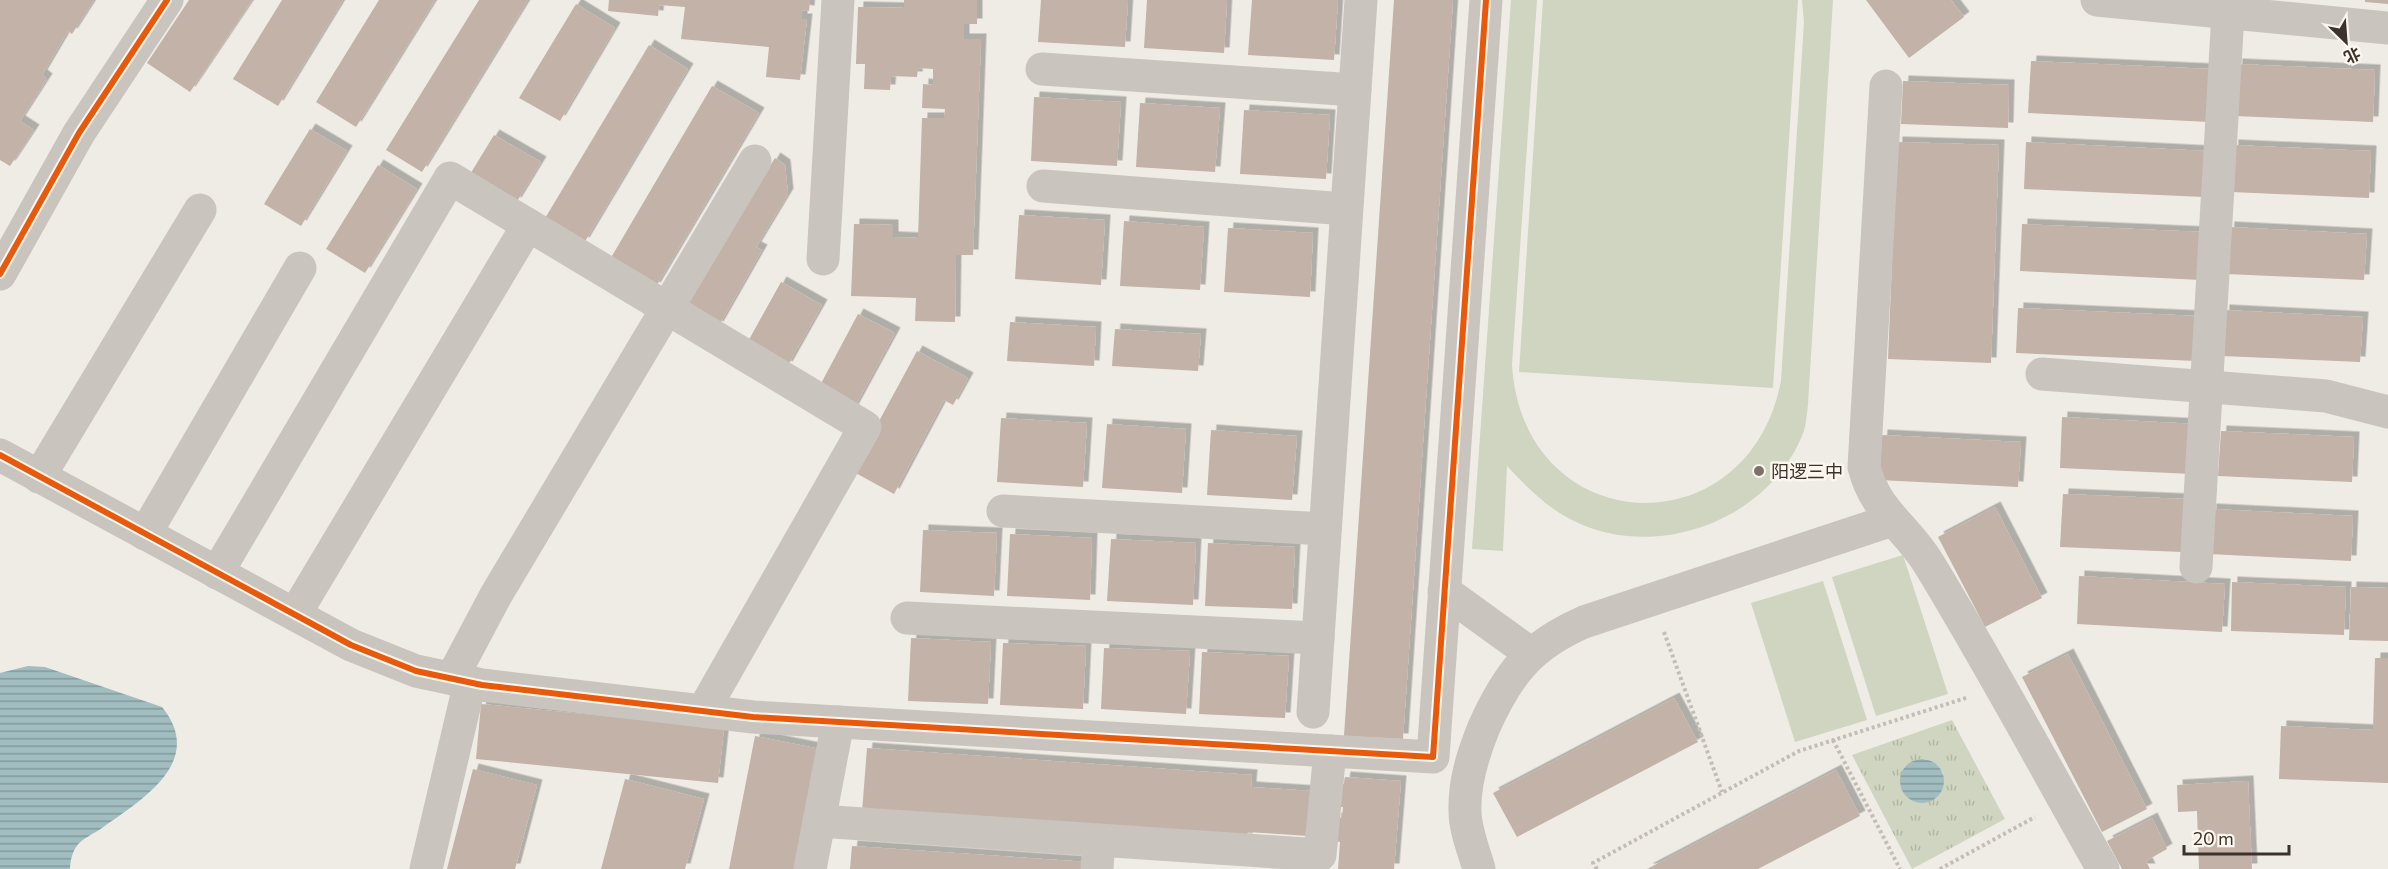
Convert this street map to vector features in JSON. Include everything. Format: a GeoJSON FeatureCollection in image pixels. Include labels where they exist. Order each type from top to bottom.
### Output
{"type":"FeatureCollection","features":[{"type":"Feature","properties":{"kind":"street"},"geometry":{"type":"LineString","coordinates":[[0,274],[79,133],[167,0]]}},
{"type":"Feature","properties":{"kind":"street"},"geometry":{"type":"LineString","coordinates":[[823,259],[838,0]]}},
{"type":"Feature","properties":{"kind":"street"},"geometry":{"type":"LineString","coordinates":[[1313,712],[1361,0]]}},
{"type":"Feature","properties":{"kind":"street"},"geometry":{"type":"LineString","coordinates":[[0,455],[351,645],[416,671],[461,680],[704,711],[838,722],[1433,757],[1486,0]]}},
{"type":"Feature","properties":{"kind":"street"},"geometry":{"type":"LineString","coordinates":[[2097,0],[2388,28]]}},
{"type":"Feature","properties":{"kind":"street"},"geometry":{"type":"LineString","coordinates":[[2196,567],[2228,13]]}},
{"type":"Feature","properties":{"kind":"street"},"geometry":{"type":"LineString","coordinates":[[1042,69],[1354,90]]}},
{"type":"Feature","properties":{"kind":"street"},"geometry":{"type":"LineString","coordinates":[[1886,86],[1864,467],[1870,487],[1880,506],[1927,562],[2103,869]]}},
{"type":"Feature","properties":{"kind":"street"},"geometry":{"type":"LineString","coordinates":[[426,869],[461,680],[496,595],[755,161]]}},
{"type":"Feature","properties":{"kind":"street"},"geometry":{"type":"LineString","coordinates":[[217,573],[450,178],[865,427],[704,711]]}},
{"type":"Feature","properties":{"kind":"street"},"geometry":{"type":"LineString","coordinates":[[1043,186],[1346,209]]}},
{"type":"Feature","properties":{"kind":"street"},"geometry":{"type":"LineString","coordinates":[[39,477],[200,210]]}},
{"type":"Feature","properties":{"kind":"street"},"geometry":{"type":"LineString","coordinates":[[295,614],[528,225]]}},
{"type":"Feature","properties":{"kind":"street"},"geometry":{"type":"LineString","coordinates":[[145,534],[300,268]]}},
{"type":"Feature","properties":{"kind":"street"},"geometry":{"type":"LineString","coordinates":[[2042,374],[2326,396],[2388,412]]}},
{"type":"Feature","properties":{"kind":"street"},"geometry":{"type":"LineString","coordinates":[[1003,511],[1325,529]]}},
{"type":"Feature","properties":{"kind":"street"},"geometry":{"type":"LineString","coordinates":[[1479,869],[1465,814],[1469,771],[1497,696],[1530,653],[1565,630],[1892,520]]}},
{"type":"Feature","properties":{"kind":"street"},"geometry":{"type":"LineString","coordinates":[[1444,591],[1530,653]]}},
{"type":"Feature","properties":{"kind":"street"},"geometry":{"type":"LineString","coordinates":[[907,618],[1318,638]]}},
{"type":"Feature","properties":{"kind":"street"},"geometry":{"type":"LineString","coordinates":[[810,869],[838,722]]}},
{"type":"Feature","properties":{"kind":"street"},"geometry":{"type":"LineString","coordinates":[[819,821],[1098,854],[1320,855],[1330,751]]}},
{"type":"Feature","properties":{"kind":"path"},"geometry":{"type":"LineString","coordinates":[[1653,599],[1722,792]]}},
{"type":"Feature","properties":{"kind":"path"},"geometry":{"type":"LineString","coordinates":[[1597,869],[1593,863],[1799,751],[1999,687]]}},
{"type":"Feature","properties":{"kind":"path"},"geometry":{"type":"LineString","coordinates":[[1833,740],[1900,869]]}},
{"type":"Feature","properties":{"kind":"path"},"geometry":{"type":"LineString","coordinates":[[1940,869],[2065,801]]}},
{"type":"Feature","properties":{"kind":"green space"},"geometry":{"type":"Polygon","coordinates":[[[1511,0],[1537,0],[1512,365],[1525,423],[1554,465],[1593,492],[1638,503],[1684,497],[1727,475],[1760,437],[1781,381],[1804,22],[1802,0],[1833,0],[1808,404],[1804,429],[1785,466],[1762,491],[1735,512],[1704,526],[1670,535],[1636,537],[1602,532],[1570,519],[1552,508],[1529,489],[1507,466],[1503,551],[1472,549],[1511,0]]]}},
{"type":"Feature","properties":{"kind":"green space"},"geometry":{"type":"Polygon","coordinates":[[[1543,0],[1798,0],[1773,388],[1519,372],[1543,0]]]}},
{"type":"Feature","properties":{"kind":"green space"},"geometry":{"type":"Polygon","coordinates":[[[1903,555],[1948,694],[1876,716],[1832,577],[1903,555]]]}},
{"type":"Feature","properties":{"kind":"green space"},"geometry":{"type":"Polygon","coordinates":[[[1823,581],[1867,720],[1795,742],[1751,603],[1823,581]]]}},
{"type":"Feature","properties":{"kind":"green space"},"geometry":{"type":"Polygon","coordinates":[[[1952,720],[2005,819],[1912,869],[1852,755],[1952,720]],[[1926,759],[1915,760],[1905,767],[1944,774],[1937,765],[1926,759]]]}},
{"type":"Feature","properties":{"kind":"water"},"geometry":{"type":"Polygon","coordinates":[[[28,666],[45,667],[162,707],[174,727],[177,745],[173,761],[164,777],[135,804],[78,844],[72,855],[70,869],[0,869],[0,673],[28,666]]]}},
{"type":"Feature","properties":{"kind":"water"},"geometry":{"type":"Polygon","coordinates":[[[1922,759],[1937,766],[1944,781],[1937,796],[1922,803],[1907,796],[1900,781],[1907,766],[1922,759]]]}},
{"type":"Feature","properties":{"kind":"building"},"geometry":{"type":"Polygon","coordinates":[[[0,0],[94,0],[72,34],[68,31],[42,75],[47,79],[20,121],[34,130],[10,166],[0,160],[0,0]]]}},
{"type":"Feature","properties":{"kind":"building"},"geometry":{"type":"Polygon","coordinates":[[[189,0],[252,0],[190,92],[147,63],[189,0]]]}},
{"type":"Feature","properties":{"kind":"building"},"geometry":{"type":"Polygon","coordinates":[[[282,0],[343,0],[278,106],[233,79],[282,0]]]}},
{"type":"Feature","properties":{"kind":"building"},"geometry":{"type":"Polygon","coordinates":[[[379,0],[435,0],[356,127],[316,102],[379,0]]]}},
{"type":"Feature","properties":{"kind":"building"},"geometry":{"type":"Polygon","coordinates":[[[479,0],[528,0],[422,172],[386,150],[479,0]]]}},
{"type":"Feature","properties":{"kind":"building"},"geometry":{"type":"Polygon","coordinates":[[[609,0],[810,0],[809,11],[802,10],[802,19],[807,19],[800,80],[766,77],[769,47],[681,39],[685,7],[659,5],[658,16],[608,11],[609,0]]]}},
{"type":"Feature","properties":{"kind":"building"},"geometry":{"type":"Polygon","coordinates":[[[904,0],[977,0],[977,24],[964,24],[964,39],[981,39],[973,255],[956,255],[955,322],[915,321],[916,298],[851,296],[854,224],[893,225],[893,237],[918,238],[922,118],[944,118],[945,109],[922,108],[923,84],[933,85],[933,69],[918,68],[917,77],[891,76],[890,90],[864,89],[865,64],[856,64],[858,7],[904,8],[904,0]]]}},
{"type":"Feature","properties":{"kind":"building"},"geometry":{"type":"Polygon","coordinates":[[[1041,0],[1128,0],[1125,47],[1038,42],[1041,0]]]}},
{"type":"Feature","properties":{"kind":"building"},"geometry":{"type":"Polygon","coordinates":[[[1147,0],[1227,0],[1224,53],[1144,48],[1147,0]]]}},
{"type":"Feature","properties":{"kind":"building"},"geometry":{"type":"Polygon","coordinates":[[[1252,0],[1338,0],[1334,60],[1248,55],[1252,0]]]}},
{"type":"Feature","properties":{"kind":"building"},"geometry":{"type":"Polygon","coordinates":[[[1394,0],[1453,0],[1403,739],[1344,736],[1394,0]]]}},
{"type":"Feature","properties":{"kind":"building"},"geometry":{"type":"Polygon","coordinates":[[[1866,0],[1951,0],[1964,17],[1909,58],[1866,0]]]}},
{"type":"Feature","properties":{"kind":"building"},"geometry":{"type":"Polygon","coordinates":[[[2365,0],[2388,0],[2388,4],[2365,2],[2365,0]]]}},
{"type":"Feature","properties":{"kind":"building"},"geometry":{"type":"Polygon","coordinates":[[[576,4],[615,28],[560,121],[519,98],[576,4]]]}},
{"type":"Feature","properties":{"kind":"building"},"geometry":{"type":"Polygon","coordinates":[[[649,45],[688,69],[584,243],[544,220],[649,45]]]}},
{"type":"Feature","properties":{"kind":"building"},"geometry":{"type":"Polygon","coordinates":[[[2031,61],[2211,69],[2209,122],[2028,113],[2031,61]]]}},
{"type":"Feature","properties":{"kind":"building"},"geometry":{"type":"Polygon","coordinates":[[[2237,64],[2375,70],[2373,122],[2235,116],[2237,64]]]}},
{"type":"Feature","properties":{"kind":"building"},"geometry":{"type":"Polygon","coordinates":[[[1903,81],[2009,85],[2008,128],[1901,124],[1903,81]]]}},
{"type":"Feature","properties":{"kind":"building"},"geometry":{"type":"Polygon","coordinates":[[[712,86],[759,113],[655,288],[609,261],[712,86]]]}},
{"type":"Feature","properties":{"kind":"building"},"geometry":{"type":"Polygon","coordinates":[[[1034,97],[1121,102],[1117,166],[1031,161],[1034,97]]]}},
{"type":"Feature","properties":{"kind":"building"},"geometry":{"type":"Polygon","coordinates":[[[1140,103],[1220,108],[1215,172],[1136,167],[1140,103]]]}},
{"type":"Feature","properties":{"kind":"building"},"geometry":{"type":"Polygon","coordinates":[[[1244,110],[1330,115],[1326,179],[1240,174],[1244,110]]]}},
{"type":"Feature","properties":{"kind":"building"},"geometry":{"type":"Polygon","coordinates":[[[310,129],[347,151],[301,226],[264,204],[310,129]]]}},
{"type":"Feature","properties":{"kind":"building"},"geometry":{"type":"Polygon","coordinates":[[[494,135],[541,162],[516,203],[469,176],[494,135]]]}},
{"type":"Feature","properties":{"kind":"building"},"geometry":{"type":"Polygon","coordinates":[[[1897,142],[1999,145],[1991,363],[1888,359],[1897,142]]]}},
{"type":"Feature","properties":{"kind":"building"},"geometry":{"type":"Polygon","coordinates":[[[2026,142],[2207,151],[2204,197],[2024,189],[2026,142]]]}},
{"type":"Feature","properties":{"kind":"building"},"geometry":{"type":"Polygon","coordinates":[[[2233,145],[2371,151],[2369,198],[2231,192],[2233,145]]]}},
{"type":"Feature","properties":{"kind":"building"},"geometry":{"type":"Polygon","coordinates":[[[775,158],[785,165],[788,194],[756,247],[762,250],[718,327],[683,306],[775,158]]]}},
{"type":"Feature","properties":{"kind":"building"},"geometry":{"type":"Polygon","coordinates":[[[378,165],[417,189],[365,273],[326,249],[378,165]]]}},
{"type":"Feature","properties":{"kind":"building"},"geometry":{"type":"Polygon","coordinates":[[[1019,215],[1105,220],[1101,285],[1015,279],[1019,215]]]}},
{"type":"Feature","properties":{"kind":"building"},"geometry":{"type":"Polygon","coordinates":[[[1124,221],[1204,227],[1200,290],[1120,286],[1124,221]]]}},
{"type":"Feature","properties":{"kind":"building"},"geometry":{"type":"Polygon","coordinates":[[[2022,224],[2203,232],[2201,280],[2020,271],[2022,224]]]}},
{"type":"Feature","properties":{"kind":"building"},"geometry":{"type":"Polygon","coordinates":[[[2229,227],[2367,234],[2364,280],[2226,274],[2229,227]]]}},
{"type":"Feature","properties":{"kind":"building"},"geometry":{"type":"Polygon","coordinates":[[[1228,228],[1313,233],[1310,297],[1224,292],[1228,228]]]}},
{"type":"Feature","properties":{"kind":"building"},"geometry":{"type":"Polygon","coordinates":[[[781,282],[822,305],[787,367],[746,345],[781,282]]]}},
{"type":"Feature","properties":{"kind":"building"},"geometry":{"type":"Polygon","coordinates":[[[2018,308],[2198,316],[2196,361],[2016,353],[2018,308]]]}},
{"type":"Feature","properties":{"kind":"building"},"geometry":{"type":"Polygon","coordinates":[[[2224,310],[2363,317],[2360,362],[2222,356],[2224,310]]]}},
{"type":"Feature","properties":{"kind":"building"},"geometry":{"type":"Polygon","coordinates":[[[858,314],[895,333],[853,410],[817,391],[858,314]]]}},
{"type":"Feature","properties":{"kind":"building"},"geometry":{"type":"Polygon","coordinates":[[[1010,322],[1096,327],[1094,366],[1007,361],[1010,322]]]}},
{"type":"Feature","properties":{"kind":"building"},"geometry":{"type":"Polygon","coordinates":[[[1115,329],[1201,334],[1198,371],[1112,366],[1115,329]]]}},
{"type":"Feature","properties":{"kind":"building"},"geometry":{"type":"Polygon","coordinates":[[[917,351],[968,378],[953,405],[944,400],[894,494],[852,471],[917,351]]]}},
{"type":"Feature","properties":{"kind":"building"},"geometry":{"type":"Polygon","coordinates":[[[2062,417],[2196,424],[2193,474],[2060,468],[2062,417]]]}},
{"type":"Feature","properties":{"kind":"building"},"geometry":{"type":"Polygon","coordinates":[[[1001,418],[1087,423],[1083,487],[997,482],[1001,418]]]}},
{"type":"Feature","properties":{"kind":"building"},"geometry":{"type":"Polygon","coordinates":[[[1107,424],[1186,429],[1182,493],[1102,488],[1107,424]]]}},
{"type":"Feature","properties":{"kind":"building"},"geometry":{"type":"Polygon","coordinates":[[[1211,430],[1297,436],[1292,500],[1207,495],[1211,430]]]}},
{"type":"Feature","properties":{"kind":"building"},"geometry":{"type":"Polygon","coordinates":[[[2221,431],[2354,437],[2352,482],[2218,476],[2221,431]]]}},
{"type":"Feature","properties":{"kind":"building"},"geometry":{"type":"Polygon","coordinates":[[[1882,435],[2021,442],[2018,487],[1879,480],[1882,435]]]}},
{"type":"Feature","properties":{"kind":"building"},"geometry":{"type":"Polygon","coordinates":[[[2063,494],[2185,499],[2182,552],[2060,547],[2063,494]]]}},
{"type":"Feature","properties":{"kind":"building"},"geometry":{"type":"Polygon","coordinates":[[[1995,507],[2042,598],[1985,627],[1938,537],[1995,507]]]}},
{"type":"Feature","properties":{"kind":"building"},"geometry":{"type":"Polygon","coordinates":[[[2211,509],[2353,516],[2351,561],[2209,554],[2211,509]]]}},
{"type":"Feature","properties":{"kind":"building"},"geometry":{"type":"Polygon","coordinates":[[[923,530],[997,533],[994,596],[920,592],[923,530]]]}},
{"type":"Feature","properties":{"kind":"building"},"geometry":{"type":"Polygon","coordinates":[[[1010,534],[1092,538],[1090,600],[1007,596],[1010,534]]]}},
{"type":"Feature","properties":{"kind":"building"},"geometry":{"type":"Polygon","coordinates":[[[1111,539],[1196,543],[1193,605],[1107,601],[1111,539]]]}},
{"type":"Feature","properties":{"kind":"building"},"geometry":{"type":"Polygon","coordinates":[[[1208,543],[1295,547],[1292,609],[1205,606],[1208,543]]]}},
{"type":"Feature","properties":{"kind":"building"},"geometry":{"type":"Polygon","coordinates":[[[2079,576],[2225,584],[2222,632],[2077,624],[2079,576]]]}},
{"type":"Feature","properties":{"kind":"building"},"geometry":{"type":"Polygon","coordinates":[[[2232,582],[2346,587],[2344,635],[2231,631],[2232,582]]]}},
{"type":"Feature","properties":{"kind":"building"},"geometry":{"type":"Polygon","coordinates":[[[2351,587],[2388,588],[2388,641],[2349,640],[2351,587]]]}},
{"type":"Feature","properties":{"kind":"building"},"geometry":{"type":"Polygon","coordinates":[[[911,638],[991,642],[988,704],[908,701],[911,638]]]}},
{"type":"Feature","properties":{"kind":"building"},"geometry":{"type":"Polygon","coordinates":[[[1003,643],[1086,646],[1083,709],[1000,705],[1003,643]]]}},
{"type":"Feature","properties":{"kind":"building"},"geometry":{"type":"Polygon","coordinates":[[[1104,648],[1190,651],[1186,714],[1101,709],[1104,648]]]}},
{"type":"Feature","properties":{"kind":"building"},"geometry":{"type":"Polygon","coordinates":[[[1202,652],[1289,656],[1285,718],[1199,714],[1202,652]]]}},
{"type":"Feature","properties":{"kind":"building"},"geometry":{"type":"Polygon","coordinates":[[[2068,654],[2147,809],[2102,832],[2022,677],[2068,654]]]}},
{"type":"Feature","properties":{"kind":"building"},"geometry":{"type":"Polygon","coordinates":[[[2375,658],[2388,658],[2388,783],[2279,779],[2281,726],[2373,730],[2375,658]]]}},
{"type":"Feature","properties":{"kind":"building"},"geometry":{"type":"Polygon","coordinates":[[[1674,698],[1698,742],[1517,837],[1493,793],[1674,698]]]}},
{"type":"Feature","properties":{"kind":"building"},"geometry":{"type":"Polygon","coordinates":[[[481,704],[724,728],[718,783],[476,759],[481,704]]]}},
{"type":"Feature","properties":{"kind":"building"},"geometry":{"type":"Polygon","coordinates":[[[755,736],[820,749],[797,869],[729,869],[755,736]]]}},
{"type":"Feature","properties":{"kind":"building"},"geometry":{"type":"Polygon","coordinates":[[[867,748],[1252,775],[1251,787],[1312,791],[1309,836],[1247,832],[1247,839],[862,812],[867,748]]]}},
{"type":"Feature","properties":{"kind":"building"},"geometry":{"type":"Polygon","coordinates":[[[473,769],[537,785],[515,869],[447,869],[473,769]]]}},
{"type":"Feature","properties":{"kind":"building"},"geometry":{"type":"Polygon","coordinates":[[[1836,770],[1860,816],[1758,869],[1647,869],[1836,770]]]}},
{"type":"Feature","properties":{"kind":"building"},"geometry":{"type":"Polygon","coordinates":[[[1345,777],[1401,781],[1394,869],[1338,869],[1340,842],[1334,841],[1336,818],[1342,818],[1343,807],[1337,807],[1339,784],[1344,784],[1345,777]]]}},
{"type":"Feature","properties":{"kind":"building"},"geometry":{"type":"Polygon","coordinates":[[[625,779],[704,799],[685,869],[601,869],[625,779]]]}},
{"type":"Feature","properties":{"kind":"building"},"geometry":{"type":"Polygon","coordinates":[[[2248,781],[2252,869],[2199,869],[2197,811],[2178,812],[2177,785],[2248,781]]]}},
{"type":"Feature","properties":{"kind":"building"},"geometry":{"type":"Polygon","coordinates":[[[2152,818],[2167,849],[2146,861],[2150,869],[2122,869],[2107,841],[2152,818]]]}},
{"type":"Feature","properties":{"kind":"building"},"geometry":{"type":"Polygon","coordinates":[[[852,846],[1088,862],[1087,869],[850,869],[852,846]]]}},
{"type":"Feature","properties":{"kind":"cycle path"},"geometry":{"type":"LineString","coordinates":[[0,274],[79,133],[167,0]]}},
{"type":"Feature","properties":{"kind":"cycle path"},"geometry":{"type":"LineString","coordinates":[[0,455],[351,645],[416,671],[482,685],[753,717],[1433,757],[1486,0]]}},
{"type":"Feature","properties":{"kind":"place","name":"阳逻三中"},"geometry":{"type":"Point","coordinates":[1759,471]}}]}
